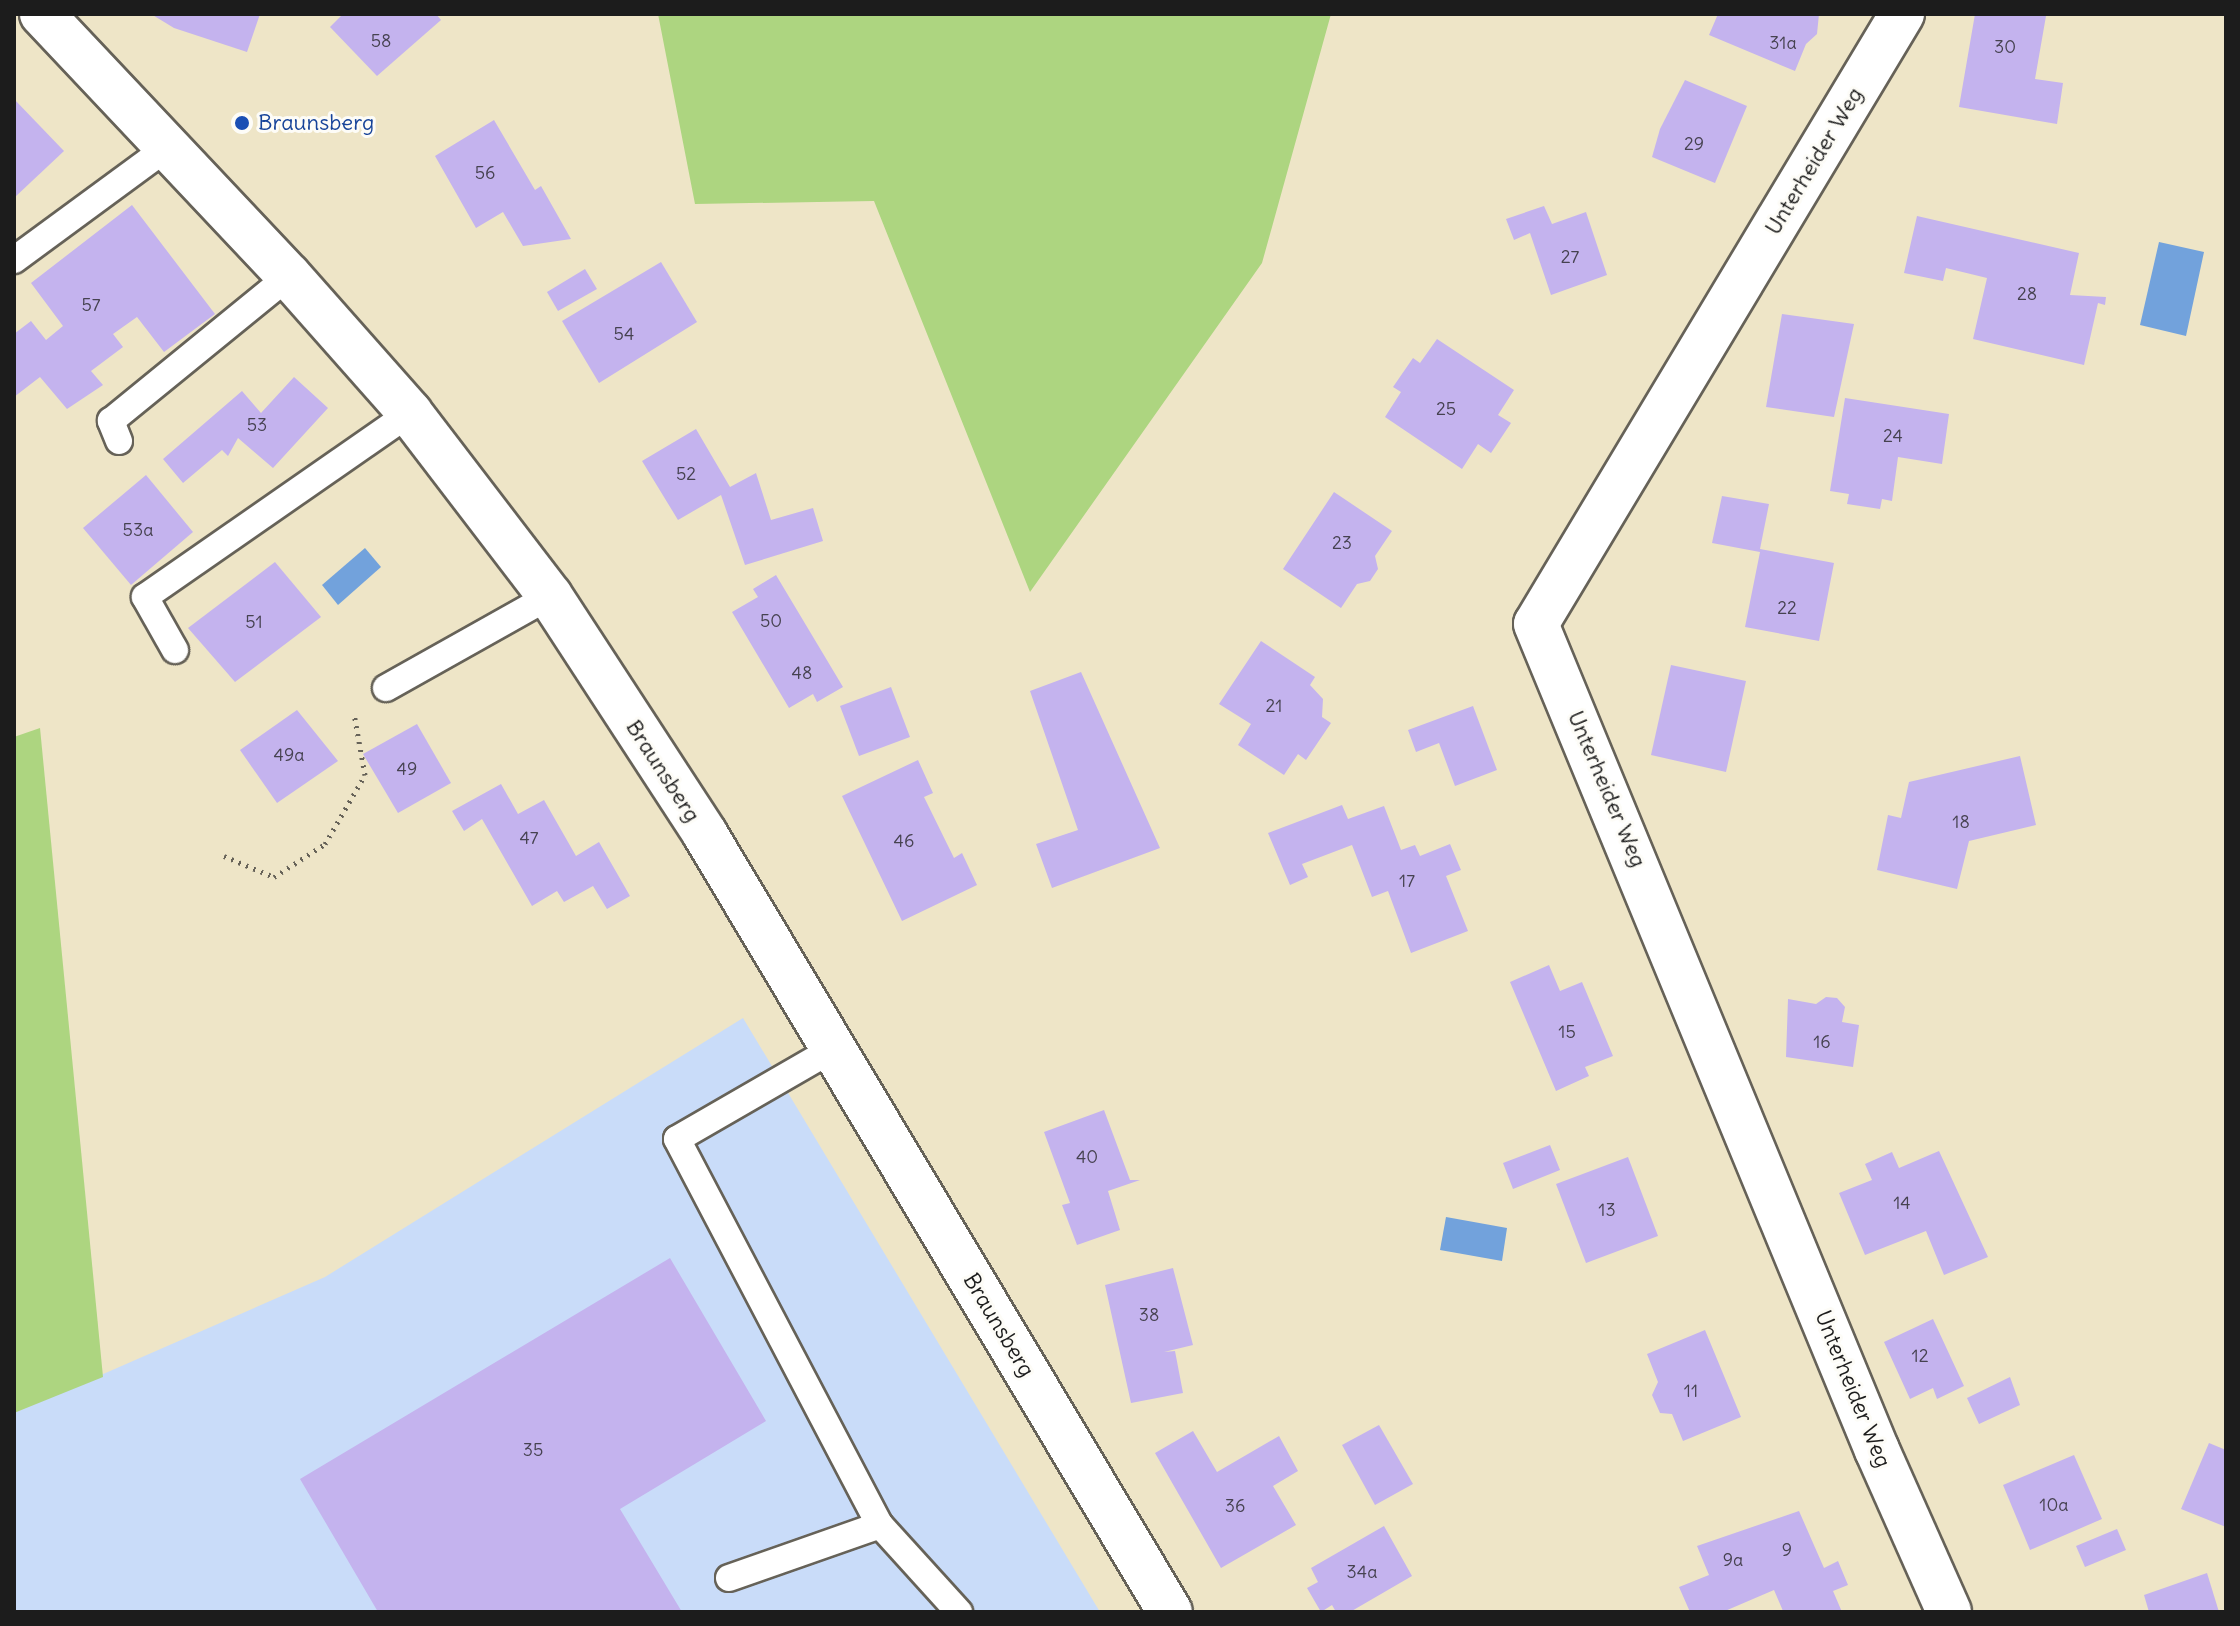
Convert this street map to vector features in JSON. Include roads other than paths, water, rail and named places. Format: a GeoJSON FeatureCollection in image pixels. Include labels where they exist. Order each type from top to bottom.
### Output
{"type":"FeatureCollection","features":[{"type":"Feature","properties":{"kind":"main road","name":"Braunsberg"},"geometry":{"type":"LineString","coordinates":[[42,14],[165,149],[289,276],[410,413],[550,596],[705,834],[1170,1612]]}},
{"type":"Feature","properties":{"kind":"main road","name":"Unterheider Weg"},"geometry":{"type":"LineString","coordinates":[[1902,14],[1536,624],[1877,1450],[1949,1612]]}},
{"type":"Feature","properties":{"kind":"lane"},"geometry":{"type":"LineString","coordinates":[[14,260],[165,149]]}},
{"type":"Feature","properties":{"kind":"lane"},"geometry":{"type":"LineString","coordinates":[[119,441],[111,421],[289,276]]}},
{"type":"Feature","properties":{"kind":"lane"},"geometry":{"type":"LineString","coordinates":[[175,650],[145,597],[410,413]]}},
{"type":"Feature","properties":{"kind":"lane"},"geometry":{"type":"LineString","coordinates":[[386,688],[550,596]]}},
{"type":"Feature","properties":{"kind":"lane"},"geometry":{"type":"LineString","coordinates":[[833,1049],[677,1139],[880,1525],[959,1612]]}},
{"type":"Feature","properties":{"kind":"lane"},"geometry":{"type":"LineString","coordinates":[[729,1578],[880,1525]]}},
{"type":"Feature","properties":{"kind":"water"},"geometry":{"type":"Polygon","coordinates":[[[2159,242],[2204,252],[2186,336],[2140,325],[2159,242]]]}},
{"type":"Feature","properties":{"kind":"water"},"geometry":{"type":"Polygon","coordinates":[[[365,548],[381,567],[338,605],[322,585],[365,548]]]}},
{"type":"Feature","properties":{"kind":"water"},"geometry":{"type":"Polygon","coordinates":[[[1446,1217],[1507,1228],[1502,1261],[1440,1250],[1446,1217]]]}},
{"type":"Feature","properties":{"kind":"place","name":"Braunsberg"},"geometry":{"type":"Point","coordinates":[242,123]}}]}
